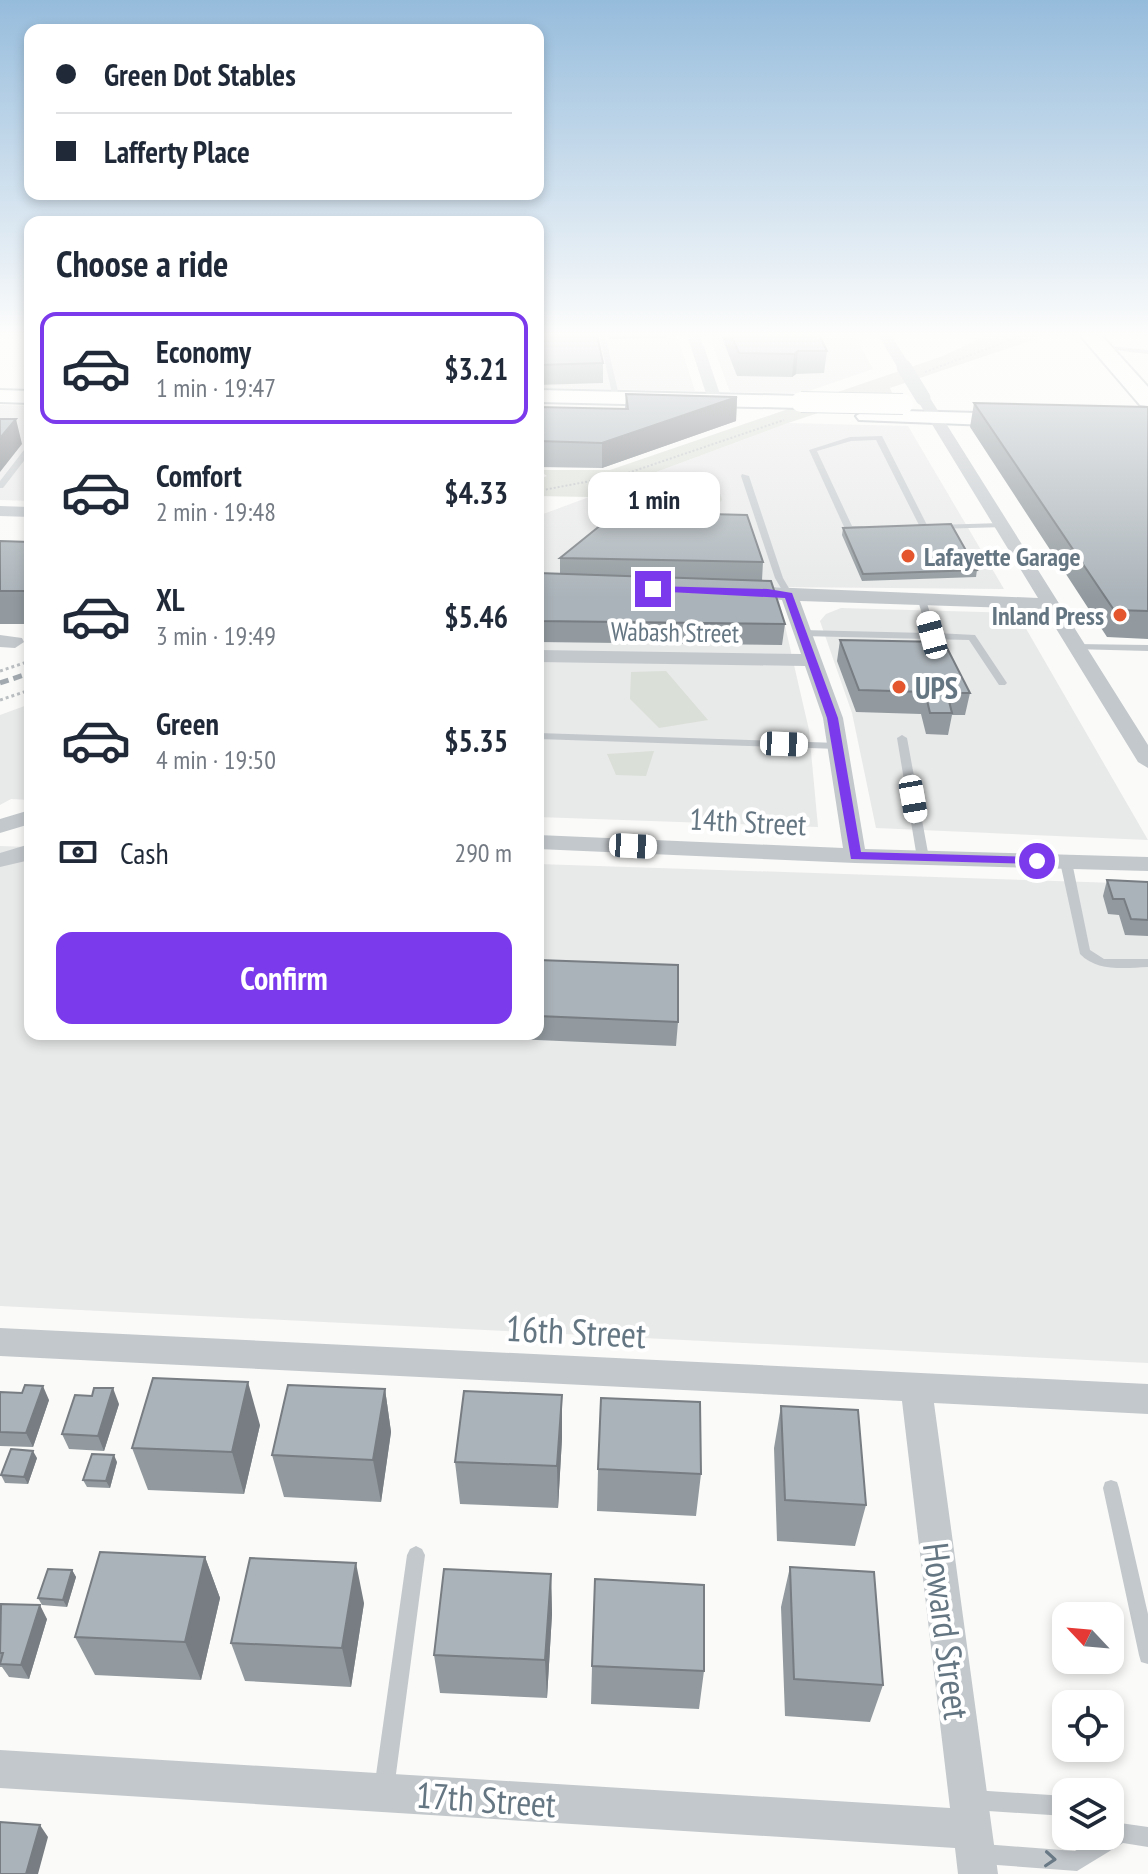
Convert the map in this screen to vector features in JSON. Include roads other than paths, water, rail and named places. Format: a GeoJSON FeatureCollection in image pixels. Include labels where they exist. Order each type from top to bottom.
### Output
{"type":"FeatureCollection","features":[{"type":"Feature","properties":{"kind":"street"},"geometry":{"type":"LineString","coordinates":[[938,422],[1148,762]]}},
{"type":"Feature","properties":{"kind":"street"},"geometry":{"type":"LineString","coordinates":[[0,511],[24,512]]}},
{"type":"Feature","properties":{"kind":"street"},"geometry":{"type":"LineString","coordinates":[[722,590],[1050,604]]}},
{"type":"Feature","properties":{"kind":"street"},"geometry":{"type":"LineString","coordinates":[[789,595],[833,718],[855,856]]}},
{"type":"Feature","properties":{"kind":"street","name":"Wabash Street"},"geometry":{"type":"LineString","coordinates":[[544,656],[811,660]]}},
{"type":"Feature","properties":{"kind":"street"},"geometry":{"type":"LineString","coordinates":[[0,826],[24,819]]}},
{"type":"Feature","properties":{"kind":"street","name":"14th Street"},"geometry":{"type":"LineString","coordinates":[[544,842],[855,856],[1148,864]]}},
{"type":"Feature","properties":{"kind":"street"},"geometry":{"type":"LineString","coordinates":[[0,860],[15,859],[24,854]]}},
{"type":"Feature","properties":{"kind":"street","name":"16th Street"},"geometry":{"type":"LineString","coordinates":[[0,1342],[1148,1399]]}},
{"type":"Feature","properties":{"kind":"street","name":"Howard Street"},"geometry":{"type":"LineString","coordinates":[[916,1388],[973,1839]]}},
{"type":"Feature","properties":{"kind":"street","name":"17th Street"},"geometry":{"type":"LineString","coordinates":[[0,1769],[383,1792],[973,1839]]}},
{"type":"Feature","properties":{"kind":"lane"},"geometry":{"type":"LineString","coordinates":[[875,528],[849,529],[813,450],[850,439],[879,438],[924,527]]}},
{"type":"Feature","properties":{"kind":"lane"},"geometry":{"type":"LineString","coordinates":[[0,486],[24,456]]}},
{"type":"Feature","properties":{"kind":"lane"},"geometry":{"type":"LineString","coordinates":[[745,476],[779,578],[789,595]]}},
{"type":"Feature","properties":{"kind":"lane"},"geometry":{"type":"LineString","coordinates":[[912,527],[1001,525]]}},
{"type":"Feature","properties":{"kind":"lane"},"geometry":{"type":"LineString","coordinates":[[922,600],[932,635]]}},
{"type":"Feature","properties":{"kind":"lane"},"geometry":{"type":"LineString","coordinates":[[802,633],[960,635],[975,639],[1002,683]]}},
{"type":"Feature","properties":{"kind":"lane"},"geometry":{"type":"LineString","coordinates":[[1076,647],[1145,648],[1148,663]]}},
{"type":"Feature","properties":{"kind":"lane"},"geometry":{"type":"LineString","coordinates":[[544,736],[839,746]]}},
{"type":"Feature","properties":{"kind":"lane"},"geometry":{"type":"LineString","coordinates":[[902,738],[923,858]]}},
{"type":"Feature","properties":{"kind":"lane"},"geometry":{"type":"LineString","coordinates":[[1066,862],[1084,951],[1089,959],[1148,963]]}},
{"type":"Feature","properties":{"kind":"lane"},"geometry":{"type":"LineString","coordinates":[[1111,1488],[1148,1655]]}},
{"type":"Feature","properties":{"kind":"lane"},"geometry":{"type":"LineString","coordinates":[[383,1792],[416,1555]]}},
{"type":"Feature","properties":{"kind":"lane"},"geometry":{"type":"LineString","coordinates":[[973,1839],[1052,1811]]}},
{"type":"Feature","properties":{"kind":"lane"},"geometry":{"type":"LineString","coordinates":[[1124,1834],[1148,1837]]}},
{"type":"Feature","properties":{"kind":"lane"},"geometry":{"type":"LineString","coordinates":[[973,1839],[1077,1861],[1092,1850]]}},
{"type":"Feature","properties":{"kind":"railway"},"geometry":{"type":"LineString","coordinates":[[0,683],[24,675]]}},
{"type":"Feature","properties":{"kind":"place","name":"Lafayette Garage"},"geometry":{"type":"Point","coordinates":[908,556]}},
{"type":"Feature","properties":{"kind":"place","name":"Inland Press"},"geometry":{"type":"Point","coordinates":[1120,615]}},
{"type":"Feature","properties":{"kind":"place","name":"UPS"},"geometry":{"type":"Point","coordinates":[899,687]}}]}
